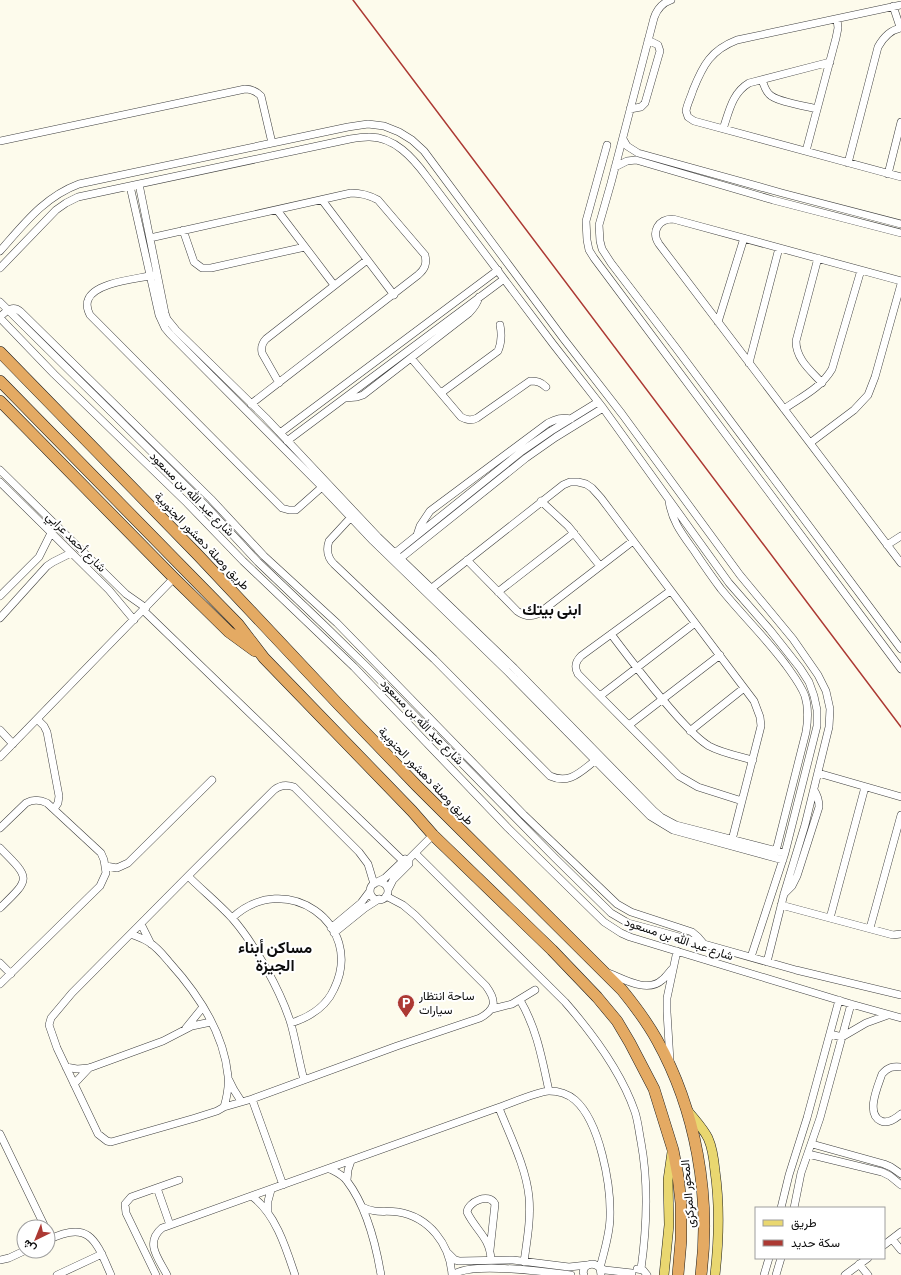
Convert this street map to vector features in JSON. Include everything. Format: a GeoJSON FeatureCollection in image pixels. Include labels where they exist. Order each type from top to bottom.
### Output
{"type":"FeatureCollection","features":[{"type":"Feature","properties":{"kind":"highway","name":"طريق وصلة دهشور الجنوبية"},"geometry":{"type":"LineString","coordinates":[[0,352],[197,554],[417,786],[622,990],[641,1014],[657,1040],[688,1111]]}},
{"type":"Feature","properties":{"kind":"highway"},"geometry":{"type":"LineString","coordinates":[[0,381],[238,624],[264,658],[412,811],[433,835]]}},
{"type":"Feature","properties":{"kind":"highway"},"geometry":{"type":"LineString","coordinates":[[0,402],[229,632],[264,658]]}},
{"type":"Feature","properties":{"kind":"highway","name":"المحور المركزى"},"geometry":{"type":"LineString","coordinates":[[433,835],[552,950],[597,997],[617,1021],[630,1044],[654,1089],[673,1150],[681,1203],[681,1240],[678,1275]]}},
{"type":"Feature","properties":{"kind":"highway","name":"المحور المركزى"},"geometry":{"type":"LineString","coordinates":[[688,1111],[697,1149],[702,1187],[704,1232],[701,1275]]}},
{"type":"Feature","properties":{"kind":"main road","name":"طريق وصلة دهشور الجنوبية"},"geometry":{"type":"LineString","coordinates":[[688,1111],[704,1132],[710,1144],[713,1156],[719,1213],[719,1242],[715,1275]]}},
{"type":"Feature","properties":{"kind":"main road"},"geometry":{"type":"LineString","coordinates":[[664,1275],[669,1225],[668,1180],[673,1150]]}},
{"type":"Feature","properties":{"kind":"street"},"geometry":{"type":"LineString","coordinates":[[671,0],[662,2],[658,8],[648,40],[599,225],[602,249],[899,645]]}},
{"type":"Feature","properties":{"kind":"street"},"geometry":{"type":"LineString","coordinates":[[901,5],[737,40],[728,44],[713,54],[702,69],[686,111],[688,117],[694,121],[901,177]]}},
{"type":"Feature","properties":{"kind":"street"},"geometry":{"type":"LineString","coordinates":[[848,163],[878,47],[887,35],[901,28],[893,6]]}},
{"type":"Feature","properties":{"kind":"street"},"geometry":{"type":"LineString","coordinates":[[806,151],[837,33],[837,18]]}},
{"type":"Feature","properties":{"kind":"street"},"geometry":{"type":"LineString","coordinates":[[630,109],[641,107],[645,103],[660,51],[658,45],[648,40]]}},
{"type":"Feature","properties":{"kind":"street"},"geometry":{"type":"LineString","coordinates":[[722,129],[734,97],[749,83],[830,62]]}},
{"type":"Feature","properties":{"kind":"street"},"geometry":{"type":"LineString","coordinates":[[762,80],[768,94],[775,99],[817,109]]}},
{"type":"Feature","properties":{"kind":"street"},"geometry":{"type":"LineString","coordinates":[[0,141],[245,89],[251,89],[261,96],[272,143]]}},
{"type":"Feature","properties":{"kind":"street"},"geometry":{"type":"LineString","coordinates":[[888,174],[901,122]]}},
{"type":"Feature","properties":{"kind":"street"},"geometry":{"type":"LineString","coordinates":[[0,251],[37,211],[58,194],[79,184],[368,124],[384,126],[399,132],[412,140],[424,151],[563,338],[633,429],[740,576],[793,639],[818,675],[826,691],[830,709],[830,727],[812,800],[784,894],[767,962]]}},
{"type":"Feature","properties":{"kind":"street"},"geometry":{"type":"LineString","coordinates":[[0,268],[56,210],[66,202],[78,197],[368,136],[381,138],[394,143],[414,160],[600,405],[729,582],[770,630],[800,668],[809,682],[817,710],[817,726],[784,857],[751,957]]}},
{"type":"Feature","properties":{"kind":"street"},"geometry":{"type":"LineString","coordinates":[[615,167],[623,162],[637,157],[899,224],[898,232],[780,202],[637,157],[627,146],[623,138]]}},
{"type":"Feature","properties":{"kind":"street"},"geometry":{"type":"LineString","coordinates":[[608,145],[586,221],[586,240],[589,250],[599,266],[901,669]]}},
{"type":"Feature","properties":{"kind":"street"},"geometry":{"type":"LineString","coordinates":[[213,156],[215,168]]}},
{"type":"Feature","properties":{"kind":"street"},"geometry":{"type":"LineString","coordinates":[[598,179],[611,183]]}},
{"type":"Feature","properties":{"kind":"street"},"geometry":{"type":"LineString","coordinates":[[139,184],[150,238],[159,315],[165,328],[322,487],[398,555],[420,581],[432,588],[621,781],[650,816],[673,830],[689,831],[732,840],[776,851],[784,857]]}},
{"type":"Feature","properties":{"kind":"street"},"geometry":{"type":"LineString","coordinates":[[130,186],[154,276],[165,313],[171,324],[280,433],[354,515],[373,541],[420,581],[559,718],[596,760],[621,781]]}},
{"type":"Feature","properties":{"kind":"street"},"geometry":{"type":"LineString","coordinates":[[150,238],[351,193],[361,193],[370,195],[378,200],[425,255],[426,262],[424,270],[394,295],[251,404]]}},
{"type":"Feature","properties":{"kind":"street"},"geometry":{"type":"LineString","coordinates":[[780,202],[782,193]]}},
{"type":"Feature","properties":{"kind":"street"},"geometry":{"type":"LineString","coordinates":[[322,200],[394,295]]}},
{"type":"Feature","properties":{"kind":"street"},"geometry":{"type":"LineString","coordinates":[[453,210],[463,202]]}},
{"type":"Feature","properties":{"kind":"street"},"geometry":{"type":"LineString","coordinates":[[277,210],[334,285]]}},
{"type":"Feature","properties":{"kind":"street"},"geometry":{"type":"LineString","coordinates":[[37,211],[46,220]]}},
{"type":"Feature","properties":{"kind":"street"},"geometry":{"type":"LineString","coordinates":[[901,281],[673,219],[664,220],[655,231],[658,244],[901,563]]}},
{"type":"Feature","properties":{"kind":"street"},"geometry":{"type":"LineString","coordinates":[[183,230],[194,262],[202,268],[211,268],[305,247]]}},
{"type":"Feature","properties":{"kind":"street"},"geometry":{"type":"LineString","coordinates":[[718,322],[744,238]]}},
{"type":"Feature","properties":{"kind":"street"},"geometry":{"type":"LineString","coordinates":[[749,363],[779,248]]}},
{"type":"Feature","properties":{"kind":"street"},"geometry":{"type":"LineString","coordinates":[[818,258],[796,341],[796,346],[802,362],[822,383]]}},
{"type":"Feature","properties":{"kind":"street"},"geometry":{"type":"LineString","coordinates":[[279,383],[262,353],[261,349],[263,342],[367,260]]}},
{"type":"Feature","properties":{"kind":"street"},"geometry":{"type":"LineString","coordinates":[[280,433],[498,270]]}},
{"type":"Feature","properties":{"kind":"street"},"geometry":{"type":"LineString","coordinates":[[784,409],[822,383],[829,374],[834,364],[861,270]]}},
{"type":"Feature","properties":{"kind":"street"},"geometry":{"type":"LineString","coordinates":[[154,276],[99,288],[88,300],[87,308],[90,316],[282,508],[296,510],[322,487]]}},
{"type":"Feature","properties":{"kind":"street"},"geometry":{"type":"LineString","coordinates":[[287,441],[504,279]]}},
{"type":"Feature","properties":{"kind":"street"},"geometry":{"type":"LineString","coordinates":[[810,444],[854,410],[868,395],[875,376],[901,284]]}},
{"type":"Feature","properties":{"kind":"street"},"geometry":{"type":"LineString","coordinates":[[345,398],[363,395],[474,309],[479,297]]}},
{"type":"Feature","properties":{"kind":"street","name":"شارع عبد الله بن مسعود"},"geometry":{"type":"LineString","coordinates":[[0,302],[113,414],[165,459],[258,562],[354,653],[603,906],[619,918],[638,926],[796,970],[901,995]]}},
{"type":"Feature","properties":{"kind":"street"},"geometry":{"type":"LineString","coordinates":[[0,318],[8,310],[12,308],[18,309],[118,408],[165,459],[211,499],[264,556],[337,623],[402,691],[598,886],[624,909],[692,932],[704,944]]}},
{"type":"Feature","properties":{"kind":"street","name":"شارع عبد الله بن مسعود"},"geometry":{"type":"LineString","coordinates":[[0,318],[54,374],[187,503],[243,561],[354,667],[546,866],[604,922],[630,938],[901,1018]]}},
{"type":"Feature","properties":{"kind":"street"},"geometry":{"type":"LineString","coordinates":[[441,393],[498,351],[502,338],[500,325]]}},
{"type":"Feature","properties":{"kind":"street"},"geometry":{"type":"LineString","coordinates":[[553,344],[563,338]]}},
{"type":"Feature","properties":{"kind":"street"},"geometry":{"type":"LineString","coordinates":[[664,351],[673,344]]}},
{"type":"Feature","properties":{"kind":"street"},"geometry":{"type":"LineString","coordinates":[[411,358],[461,417],[466,420],[477,418],[530,381],[536,381],[546,387]]}},
{"type":"Feature","properties":{"kind":"street"},"geometry":{"type":"LineString","coordinates":[[54,374],[63,365]]}},
{"type":"Feature","properties":{"kind":"street"},"geometry":{"type":"LineString","coordinates":[[698,398],[708,391]]}},
{"type":"Feature","properties":{"kind":"street"},"geometry":{"type":"LineString","coordinates":[[398,555],[417,535],[522,451],[571,419],[600,405]]}},
{"type":"Feature","properties":{"kind":"street"},"geometry":{"type":"LineString","coordinates":[[398,555],[526,458],[600,405]]}},
{"type":"Feature","properties":{"kind":"street"},"geometry":{"type":"LineString","coordinates":[[113,414],[118,408]]}},
{"type":"Feature","properties":{"kind":"street"},"geometry":{"type":"LineString","coordinates":[[259,424],[266,418]]}},
{"type":"Feature","properties":{"kind":"street"},"geometry":{"type":"LineString","coordinates":[[417,535],[424,518],[436,506],[548,423],[558,418],[571,419]]}},
{"type":"Feature","properties":{"kind":"street"},"geometry":{"type":"LineString","coordinates":[[623,436],[633,429]]}},
{"type":"Feature","properties":{"kind":"street"},"geometry":{"type":"LineString","coordinates":[[750,467],[759,460]]}},
{"type":"Feature","properties":{"kind":"street"},"geometry":{"type":"LineString","coordinates":[[0,470],[126,594],[145,609],[409,864],[393,880],[387,893],[379,900],[333,930]]}},
{"type":"Feature","properties":{"kind":"street","name":"شارع أحمد عرابي"},"geometry":{"type":"LineString","coordinates":[[0,482],[115,596],[134,620]]}},
{"type":"Feature","properties":{"kind":"street"},"geometry":{"type":"LineString","coordinates":[[432,588],[563,484],[578,482],[586,484],[592,488],[634,541],[754,701],[760,717],[761,726],[732,840]]}},
{"type":"Feature","properties":{"kind":"street"},"geometry":{"type":"LineString","coordinates":[[17,499],[24,493]]}},
{"type":"Feature","properties":{"kind":"street"},"geometry":{"type":"LineString","coordinates":[[205,505],[211,499]]}},
{"type":"Feature","properties":{"kind":"street"},"geometry":{"type":"LineString","coordinates":[[668,499],[674,522],[721,588],[763,636],[792,673],[804,695],[808,707],[808,720],[801,752],[776,851]]}},
{"type":"Feature","properties":{"kind":"street"},"geometry":{"type":"LineString","coordinates":[[541,501],[574,533],[600,566]]}},
{"type":"Feature","properties":{"kind":"street"},"geometry":{"type":"LineString","coordinates":[[354,515],[329,541],[327,551],[334,564],[434,659],[550,776],[558,779],[573,777],[596,760]]}},
{"type":"Feature","properties":{"kind":"street"},"geometry":{"type":"LineString","coordinates":[[0,596],[36,561],[42,553],[51,533]]}},
{"type":"Feature","properties":{"kind":"street"},"geometry":{"type":"LineString","coordinates":[[498,592],[574,533]]}},
{"type":"Feature","properties":{"kind":"street"},"geometry":{"type":"LineString","coordinates":[[887,545],[901,536]]}},
{"type":"Feature","properties":{"kind":"street"},"geometry":{"type":"LineString","coordinates":[[467,560],[516,611],[523,615],[531,616],[538,614],[634,541]]}},
{"type":"Feature","properties":{"kind":"street"},"geometry":{"type":"LineString","coordinates":[[812,550],[821,543]]}},
{"type":"Feature","properties":{"kind":"street"},"geometry":{"type":"LineString","coordinates":[[0,618],[47,566],[71,553]]}},
{"type":"Feature","properties":{"kind":"street"},"geometry":{"type":"LineString","coordinates":[[258,562],[264,556]]}},
{"type":"Feature","properties":{"kind":"street"},"geometry":{"type":"LineString","coordinates":[[0,757],[38,720],[174,578]]}},
{"type":"Feature","properties":{"kind":"street"},"geometry":{"type":"LineString","coordinates":[[721,588],[729,582]]}},
{"type":"Feature","properties":{"kind":"street"},"geometry":{"type":"LineString","coordinates":[[670,591],[581,656],[575,664],[575,669],[578,674],[679,776],[698,787],[742,801]]}},
{"type":"Feature","properties":{"kind":"street"},"geometry":{"type":"LineString","coordinates":[[600,696],[695,623]]}},
{"type":"Feature","properties":{"kind":"street"},"geometry":{"type":"LineString","coordinates":[[763,636],[770,630]]}},
{"type":"Feature","properties":{"kind":"street"},"geometry":{"type":"LineString","coordinates":[[611,634],[662,700],[700,740],[723,752],[753,760]]}},
{"type":"Feature","properties":{"kind":"street"},"geometry":{"type":"LineString","coordinates":[[899,645],[901,636]]}},
{"type":"Feature","properties":{"kind":"street"},"geometry":{"type":"LineString","coordinates":[[354,653],[360,646]]}},
{"type":"Feature","properties":{"kind":"street"},"geometry":{"type":"LineString","coordinates":[[629,725],[720,655]]}},
{"type":"Feature","properties":{"kind":"street"},"geometry":{"type":"LineString","coordinates":[[792,673],[800,668]]}},
{"type":"Feature","properties":{"kind":"street"},"geometry":{"type":"LineString","coordinates":[[690,731],[744,688]]}},
{"type":"Feature","properties":{"kind":"street"},"geometry":{"type":"LineString","coordinates":[[397,697],[402,691]]}},
{"type":"Feature","properties":{"kind":"street"},"geometry":{"type":"LineString","coordinates":[[38,720],[47,732],[59,796],[58,803],[54,809]]}},
{"type":"Feature","properties":{"kind":"street"},"geometry":{"type":"LineString","coordinates":[[0,730],[13,744]]}},
{"type":"Feature","properties":{"kind":"street"},"geometry":{"type":"LineString","coordinates":[[439,740],[445,734]]}},
{"type":"Feature","properties":{"kind":"street"},"geometry":{"type":"LineString","coordinates":[[801,752],[810,754]]}},
{"type":"Feature","properties":{"kind":"street"},"geometry":{"type":"LineString","coordinates":[[818,773],[901,797]]}},
{"type":"Feature","properties":{"kind":"street"},"geometry":{"type":"LineString","coordinates":[[106,866],[117,868],[128,863],[212,780]]}},
{"type":"Feature","properties":{"kind":"street"},"geometry":{"type":"LineString","coordinates":[[374,886],[380,882],[385,885],[387,893],[409,909],[479,978],[492,993],[494,1004],[492,1009],[486,1015],[195,1118],[111,1142],[107,1141],[98,1134],[66,1067],[50,1029],[49,1025],[51,1018],[72,993],[274,790],[283,785],[294,787],[357,849],[368,864],[374,886],[372,896],[379,900]]}},
{"type":"Feature","properties":{"kind":"street"},"geometry":{"type":"LineString","coordinates":[[830,918],[865,787]]}},
{"type":"Feature","properties":{"kind":"street"},"geometry":{"type":"LineString","coordinates":[[784,894],[792,886],[798,876],[819,807],[818,795],[814,790]]}},
{"type":"Feature","properties":{"kind":"street"},"geometry":{"type":"LineString","coordinates":[[800,797],[812,800]]}},
{"type":"Feature","properties":{"kind":"street"},"geometry":{"type":"LineString","coordinates":[[0,828],[21,806],[31,800],[42,800],[54,809],[101,854],[106,866],[106,873],[100,886],[0,984]]}},
{"type":"Feature","properties":{"kind":"street"},"geometry":{"type":"LineString","coordinates":[[870,928],[901,815]]}},
{"type":"Feature","properties":{"kind":"street"},"geometry":{"type":"LineString","coordinates":[[531,833],[536,826]]}},
{"type":"Feature","properties":{"kind":"street"},"geometry":{"type":"LineString","coordinates":[[689,831],[784,857]]}},
{"type":"Feature","properties":{"kind":"street"},"geometry":{"type":"LineString","coordinates":[[333,930],[361,903],[374,886],[415,853],[433,835]]}},
{"type":"Feature","properties":{"kind":"street"},"geometry":{"type":"LineString","coordinates":[[0,848],[18,866],[22,871],[24,878],[23,883],[18,890],[0,908]]}},
{"type":"Feature","properties":{"kind":"street"},"geometry":{"type":"LineString","coordinates":[[415,853],[565,1002],[587,1029],[614,1069],[635,1112],[645,1165],[647,1223],[641,1269]]}},
{"type":"Feature","properties":{"kind":"street"},"geometry":{"type":"LineString","coordinates":[[546,866],[555,858]]}},
{"type":"Feature","properties":{"kind":"street"},"geometry":{"type":"LineString","coordinates":[[188,876],[232,918],[255,949],[291,1023],[304,1080]]}},
{"type":"Feature","properties":{"kind":"street"},"geometry":{"type":"LineString","coordinates":[[232,918],[251,904],[265,899],[280,898],[296,901],[312,908],[326,920],[333,930],[340,948],[341,963],[340,974],[335,988],[320,1008],[302,1020],[291,1023]]}},
{"type":"Feature","properties":{"kind":"street"},"geometry":{"type":"LineString","coordinates":[[781,905],[893,934],[901,934]]}},
{"type":"Feature","properties":{"kind":"street"},"geometry":{"type":"LineString","coordinates":[[763,921],[776,925]]}},
{"type":"Feature","properties":{"kind":"street"},"geometry":{"type":"LineString","coordinates":[[141,924],[151,944],[180,974],[203,1006],[211,1022],[222,1048],[228,1078],[224,1107]]}},
{"type":"Feature","properties":{"kind":"street"},"geometry":{"type":"LineString","coordinates":[[131,934],[151,944]]}},
{"type":"Feature","properties":{"kind":"street"},"geometry":{"type":"LineString","coordinates":[[670,1068],[667,998],[677,951]]}},
{"type":"Feature","properties":{"kind":"street"},"geometry":{"type":"LineString","coordinates":[[0,963],[11,974]]}},
{"type":"Feature","properties":{"kind":"street"},"geometry":{"type":"LineString","coordinates":[[600,969],[637,984],[646,986],[655,984],[662,980],[674,967]]}},
{"type":"Feature","properties":{"kind":"street"},"geometry":{"type":"LineString","coordinates":[[492,1009],[512,1004],[535,990]]}},
{"type":"Feature","properties":{"kind":"street"},"geometry":{"type":"LineString","coordinates":[[520,1000],[532,1022],[536,1034],[549,1091]]}},
{"type":"Feature","properties":{"kind":"street"},"geometry":{"type":"LineString","coordinates":[[781,1207],[839,1000]]}},
{"type":"Feature","properties":{"kind":"street"},"geometry":{"type":"LineString","coordinates":[[794,1207],[800,1178],[820,1118],[851,1004]]}},
{"type":"Feature","properties":{"kind":"street"},"geometry":{"type":"LineString","coordinates":[[186,1028],[203,1006]]}},
{"type":"Feature","properties":{"kind":"street"},"geometry":{"type":"LineString","coordinates":[[830,1034],[842,1037],[866,1023],[889,1014]]}},
{"type":"Feature","properties":{"kind":"street"},"geometry":{"type":"LineString","coordinates":[[66,1067],[77,1069],[89,1068],[163,1041],[186,1028],[197,1024],[211,1022]]}},
{"type":"Feature","properties":{"kind":"street"},"geometry":{"type":"LineString","coordinates":[[901,1067],[892,1066],[882,1074],[873,1106],[875,1117],[885,1122],[890,1121],[901,1114]]}},
{"type":"Feature","properties":{"kind":"street"},"geometry":{"type":"LineString","coordinates":[[74,1084],[89,1068]]}},
{"type":"Feature","properties":{"kind":"street"},"geometry":{"type":"LineString","coordinates":[[228,1078],[242,1101]]}},
{"type":"Feature","properties":{"kind":"street"},"geometry":{"type":"LineString","coordinates":[[167,1275],[154,1250],[153,1244],[154,1238],[162,1228],[549,1091],[566,1095],[581,1107],[596,1135],[604,1160],[610,1194],[610,1217],[609,1233],[600,1270]]}},
{"type":"Feature","properties":{"kind":"street"},"geometry":{"type":"LineString","coordinates":[[252,1099],[283,1185]]}},
{"type":"Feature","properties":{"kind":"street"},"geometry":{"type":"LineString","coordinates":[[499,1108],[524,1172],[528,1188],[530,1215],[524,1262]]}},
{"type":"Feature","properties":{"kind":"street"},"geometry":{"type":"LineString","coordinates":[[0,1134],[42,1219]]}},
{"type":"Feature","properties":{"kind":"street"},"geometry":{"type":"LineString","coordinates":[[812,1144],[884,1164],[900,1172]]}},
{"type":"Feature","properties":{"kind":"street"},"geometry":{"type":"LineString","coordinates":[[822,1157],[820,1152],[825,1148]]}},
{"type":"Feature","properties":{"kind":"street"},"geometry":{"type":"LineString","coordinates":[[808,1154],[882,1172],[890,1176],[901,1185]]}},
{"type":"Feature","properties":{"kind":"street"},"geometry":{"type":"LineString","coordinates":[[347,1180],[351,1161]]}},
{"type":"Feature","properties":{"kind":"street"},"geometry":{"type":"LineString","coordinates":[[330,1169],[347,1180],[362,1207],[375,1247],[381,1275]]}},
{"type":"Feature","properties":{"kind":"street"},"geometry":{"type":"LineString","coordinates":[[789,1175],[800,1178]]}},
{"type":"Feature","properties":{"kind":"street"},"geometry":{"type":"LineString","coordinates":[[162,1267],[154,1273],[126,1212],[125,1204],[131,1197],[179,1180]]}},
{"type":"Feature","properties":{"kind":"street"},"geometry":{"type":"LineString","coordinates":[[157,1188],[170,1225]]}},
{"type":"Feature","properties":{"kind":"street"},"geometry":{"type":"LineString","coordinates":[[268,1211],[268,1200],[271,1190]]}},
{"type":"Feature","properties":{"kind":"street"},"geometry":{"type":"LineString","coordinates":[[253,1197],[268,1211],[284,1244],[295,1275]]}},
{"type":"Feature","properties":{"kind":"street"},"geometry":{"type":"LineString","coordinates":[[490,1250],[486,1241],[467,1212],[467,1208],[469,1206],[489,1197],[495,1204],[490,1250],[491,1260]]}},
{"type":"Feature","properties":{"kind":"street"},"geometry":{"type":"LineString","coordinates":[[362,1207],[373,1212],[398,1212],[406,1214],[420,1220],[431,1228],[443,1242],[448,1253],[452,1275],[461,1270],[571,1275]]}},
{"type":"Feature","properties":{"kind":"street"},"geometry":{"type":"LineString","coordinates":[[369,1227],[379,1212]]}},
{"type":"Feature","properties":{"kind":"street"},"geometry":{"type":"LineString","coordinates":[[56,1235],[70,1231],[78,1231],[95,1241],[111,1275]]}},
{"type":"Feature","properties":{"kind":"street"},"geometry":{"type":"LineString","coordinates":[[885,1244],[901,1232]]}},
{"type":"Feature","properties":{"kind":"street"},"geometry":{"type":"LineString","coordinates":[[892,1239],[901,1250]]}},
{"type":"Feature","properties":{"kind":"street"},"geometry":{"type":"LineString","coordinates":[[448,1253],[455,1260],[459,1261],[491,1260],[569,1267],[595,1264],[600,1270],[632,1274],[637,1269],[641,1269]]}},
{"type":"Feature","properties":{"kind":"street"},"geometry":{"type":"LineString","coordinates":[[57,1275],[102,1254]]}},
{"type":"Feature","properties":{"kind":"street"},"geometry":{"type":"LineString","coordinates":[[0,1260],[16,1255]]}},
{"type":"Feature","properties":{"kind":"street"},"geometry":{"type":"LineString","coordinates":[[764,1275],[768,1259]]}},
{"type":"Feature","properties":{"kind":"street"},"geometry":{"type":"LineString","coordinates":[[776,1275],[781,1259]]}},
{"type":"Feature","properties":{"kind":"street"},"geometry":{"type":"LineString","coordinates":[[845,1275],[866,1259]]}},
{"type":"Feature","properties":{"kind":"street"},"geometry":{"type":"LineString","coordinates":[[859,1264],[868,1275]]}},
{"type":"Feature","properties":{"kind":"street"},"geometry":{"type":"LineString","coordinates":[[584,1275],[584,1269],[587,1265]]}},
{"type":"Feature","properties":{"kind":"street"},"geometry":{"type":"LineString","coordinates":[[641,1269],[645,1271],[647,1275]]}},
{"type":"Feature","properties":{"kind":"railway"},"geometry":{"type":"LineString","coordinates":[[353,0],[901,727]]}},
{"type":"Feature","properties":{"kind":"place","name":"ساحة انتظار سيارات"},"geometry":{"type":"Point","coordinates":[406,1018]}},
{"type":"Feature","properties":{"kind":"district","name":"ابنى بيتك"},"geometry":{"type":"Point","coordinates":[552,609]}},
{"type":"Feature","properties":{"kind":"district","name":"مساكن أبناء الجيزة"},"geometry":{"type":"Point","coordinates":[275,956]}}]}
